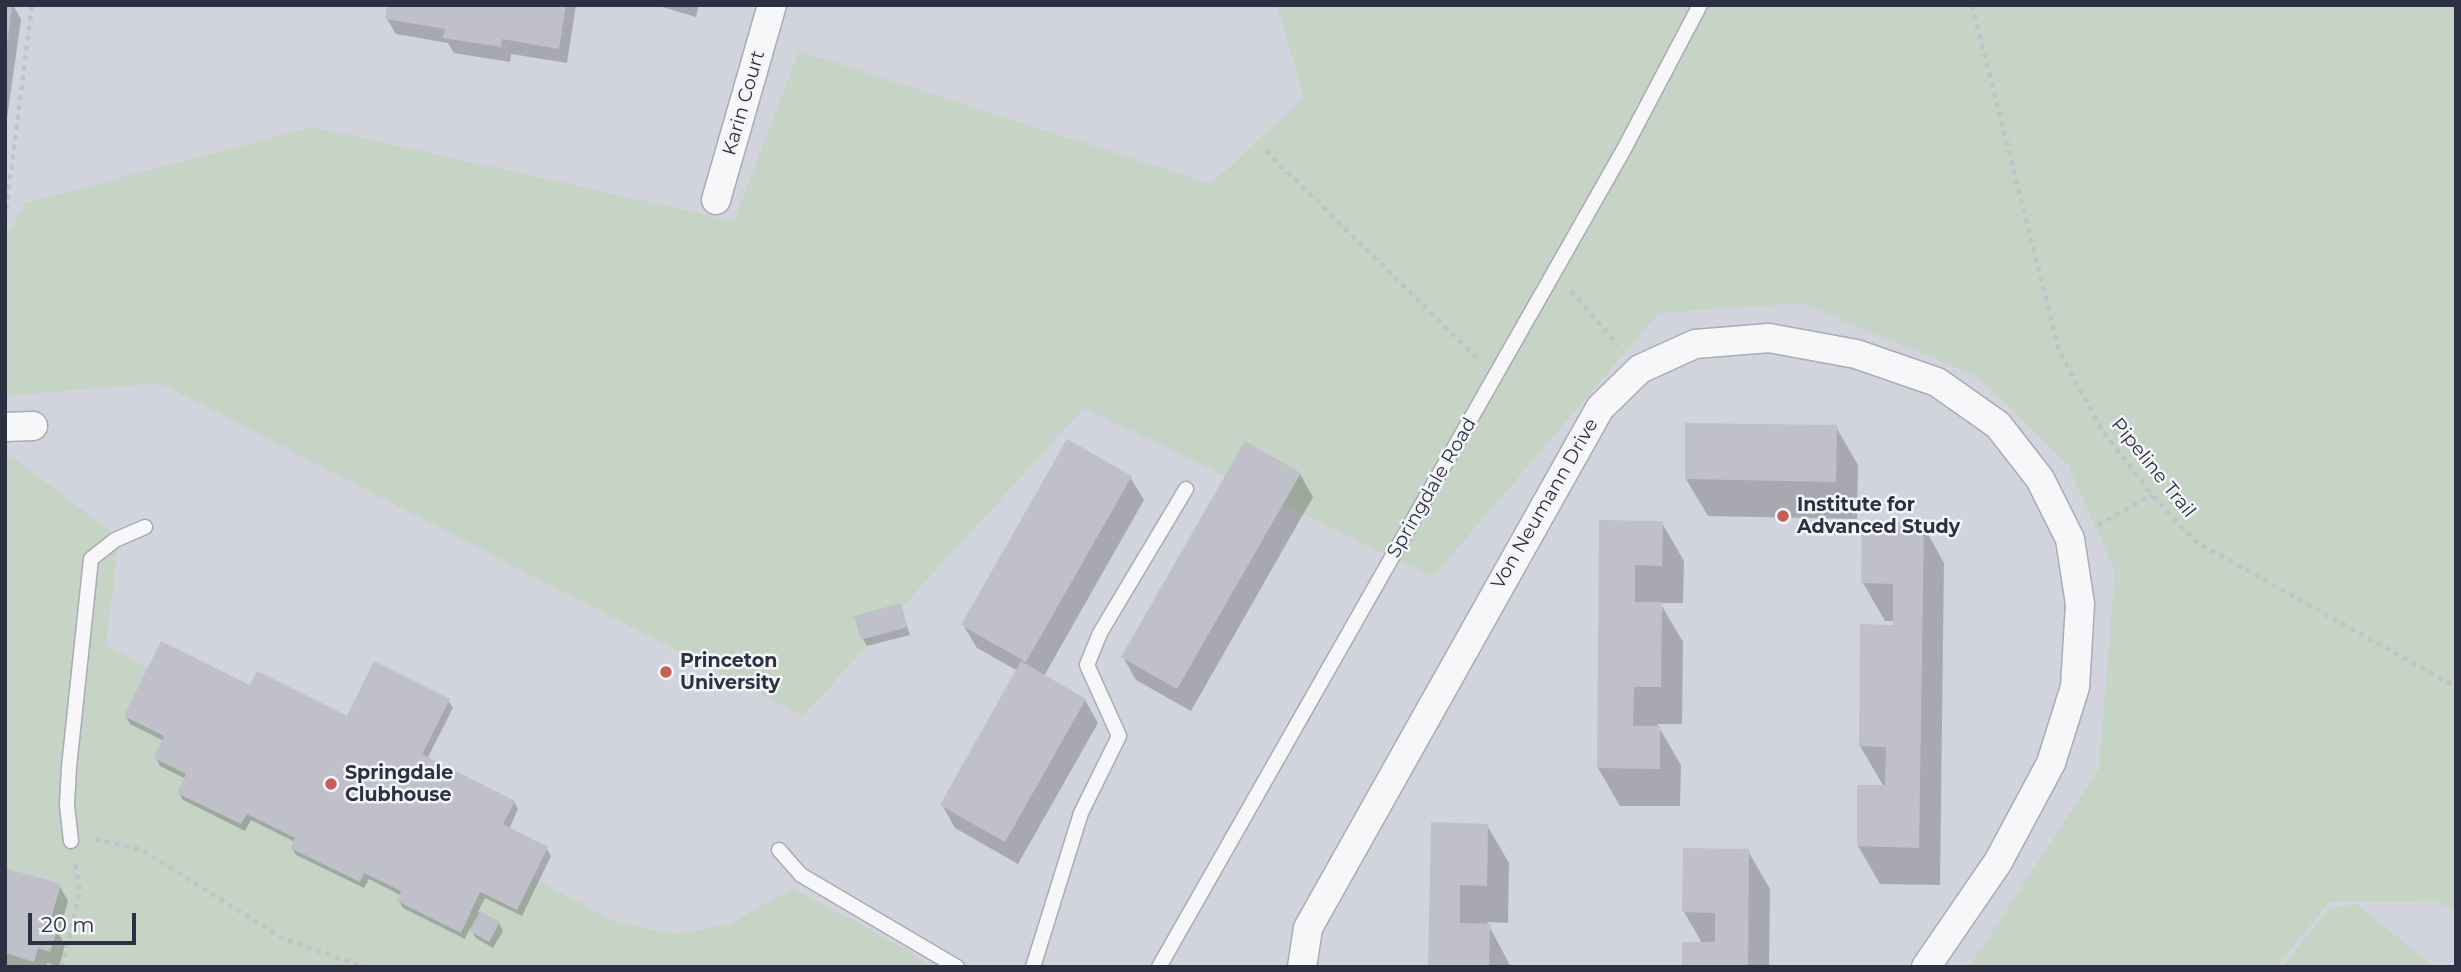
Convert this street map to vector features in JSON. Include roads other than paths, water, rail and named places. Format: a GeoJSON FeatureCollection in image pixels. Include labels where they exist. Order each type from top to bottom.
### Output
{"type":"FeatureCollection","features":[{"type":"Feature","properties":{"kind":"street","name":"Karin Court"},"geometry":{"type":"LineString","coordinates":[[716,201],[772,5]]}},
{"type":"Feature","properties":{"kind":"street","name":"Von Neumann Drive"},"geometry":{"type":"LineString","coordinates":[[1302,967],[1308,928],[1419,726],[1600,408],[1640,369],[1695,344],[1769,338],[1856,354],[1937,382],[1998,425],[2040,479],[2070,539],[2080,604],[2075,687],[2051,763],[1998,862],[1926,967]]}},
{"type":"Feature","properties":{"kind":"lane","name":"Springdale Road"},"geometry":{"type":"LineString","coordinates":[[1158,967],[1623,151],[1700,5]]}},
{"type":"Feature","properties":{"kind":"lane"},"geometry":{"type":"LineString","coordinates":[[1033,967],[1081,813],[1119,736],[1087,666],[1100,633],[1186,489]]}},
{"type":"Feature","properties":{"kind":"lane"},"geometry":{"type":"LineString","coordinates":[[71,841],[67,805],[69,767],[91,559],[115,540],[145,527]]}},
{"type":"Feature","properties":{"kind":"lane"},"geometry":{"type":"LineString","coordinates":[[779,850],[801,875],[957,967]]}},
{"type":"Feature","properties":{"kind":"place","name":"Institute for Advanced Study"},"geometry":{"type":"Point","coordinates":[1783,516]}},
{"type":"Feature","properties":{"kind":"place","name":"Princeton University"},"geometry":{"type":"Point","coordinates":[666,672]}},
{"type":"Feature","properties":{"kind":"place","name":"Springdale Clubhouse"},"geometry":{"type":"Point","coordinates":[331,784]}}]}
